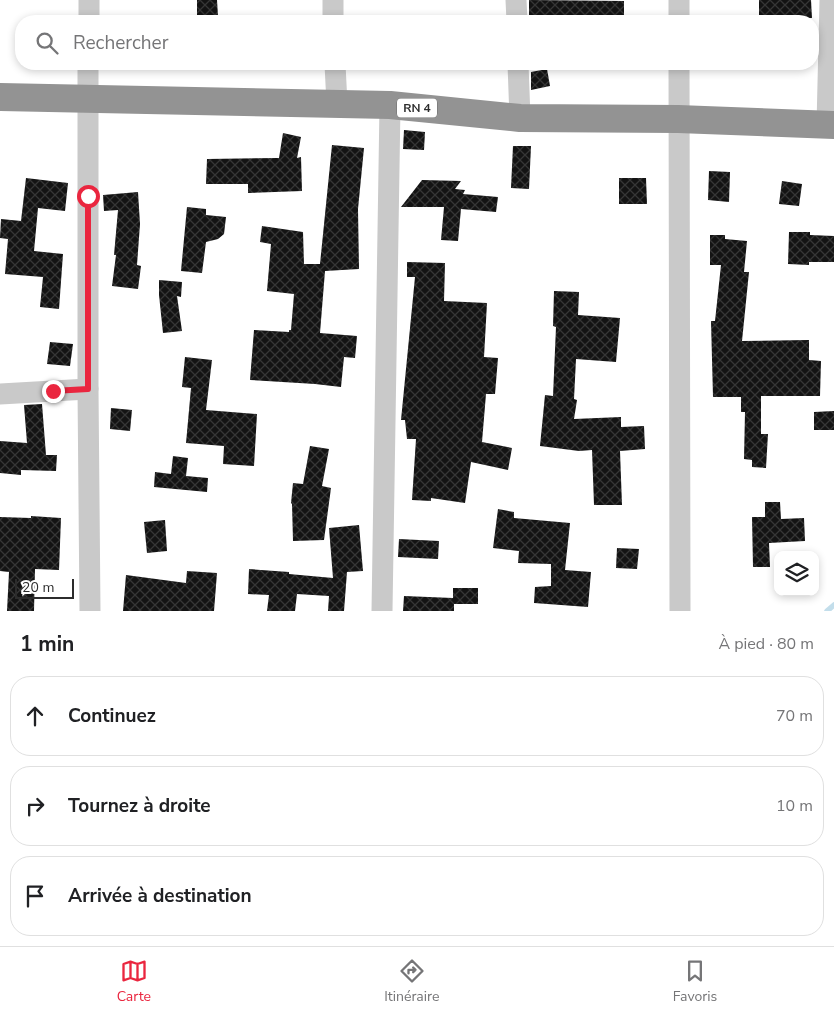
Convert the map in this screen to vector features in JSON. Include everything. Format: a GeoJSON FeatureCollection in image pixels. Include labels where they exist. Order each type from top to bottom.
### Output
{"type":"FeatureCollection","features":[{"type":"Feature","properties":{"kind":"highway","name":"RN 4"},"geometry":{"type":"LineString","coordinates":[[0,97],[390,105],[520,118],[678,119],[831,125]]}},
{"type":"Feature","properties":{"kind":"street"},"geometry":{"type":"LineString","coordinates":[[88,15],[89,0]]}},
{"type":"Feature","properties":{"kind":"street"},"geometry":{"type":"LineString","coordinates":[[333,0],[333,15]]}},
{"type":"Feature","properties":{"kind":"street"},"geometry":{"type":"LineString","coordinates":[[516,0],[517,15]]}},
{"type":"Feature","properties":{"kind":"street"},"geometry":{"type":"LineString","coordinates":[[679,0],[679,15]]}},
{"type":"Feature","properties":{"kind":"street"},"geometry":{"type":"LineString","coordinates":[[830,0],[831,125]]}},
{"type":"Feature","properties":{"kind":"street"},"geometry":{"type":"LineString","coordinates":[[88,70],[90,611]]}},
{"type":"Feature","properties":{"kind":"street"},"geometry":{"type":"LineString","coordinates":[[335,70],[336,104]]}},
{"type":"Feature","properties":{"kind":"street"},"geometry":{"type":"LineString","coordinates":[[518,70],[520,118]]}},
{"type":"Feature","properties":{"kind":"street"},"geometry":{"type":"LineString","coordinates":[[679,70],[680,611]]}},
{"type":"Feature","properties":{"kind":"street"},"geometry":{"type":"LineString","coordinates":[[382,611],[390,105]]}},
{"type":"Feature","properties":{"kind":"street"},"geometry":{"type":"LineString","coordinates":[[0,394],[88,389]]}},
{"type":"Feature","properties":{"kind":"building"},"geometry":{"type":"Polygon","coordinates":[[[197,0],[217,0],[218,15],[197,15],[197,0]]]}},
{"type":"Feature","properties":{"kind":"building"},"geometry":{"type":"Polygon","coordinates":[[[529,0],[624,1],[624,15],[529,15],[529,0]]]}},
{"type":"Feature","properties":{"kind":"building"},"geometry":{"type":"Polygon","coordinates":[[[759,0],[811,0],[812,15],[759,15],[759,0]]]}},
{"type":"Feature","properties":{"kind":"building"},"geometry":{"type":"Polygon","coordinates":[[[547,70],[550,86],[531,90],[531,72],[547,70]]]}},
{"type":"Feature","properties":{"kind":"building"},"geometry":{"type":"Polygon","coordinates":[[[404,130],[425,132],[424,150],[403,149],[404,130]]]}},
{"type":"Feature","properties":{"kind":"building"},"geometry":{"type":"Polygon","coordinates":[[[283,133],[301,137],[297,158],[301,157],[302,191],[248,193],[248,184],[206,184],[207,159],[279,158],[283,133]]]}},
{"type":"Feature","properties":{"kind":"building"},"geometry":{"type":"Polygon","coordinates":[[[332,145],[364,148],[358,209],[359,269],[325,271],[320,333],[357,336],[355,358],[344,357],[341,387],[250,380],[254,330],[289,332],[291,330],[294,294],[267,291],[271,244],[260,242],[262,226],[303,232],[304,264],[320,264],[332,145]]]}},
{"type":"Feature","properties":{"kind":"building"},"geometry":{"type":"Polygon","coordinates":[[[513,146],[531,146],[529,189],[511,188],[513,146]]]}},
{"type":"Feature","properties":{"kind":"building"},"geometry":{"type":"Polygon","coordinates":[[[709,171],[730,172],[729,202],[708,200],[709,171]]]}},
{"type":"Feature","properties":{"kind":"building"},"geometry":{"type":"Polygon","coordinates":[[[26,178],[68,183],[65,211],[38,208],[34,251],[63,254],[59,309],[40,307],[43,277],[5,274],[8,239],[0,238],[1,219],[21,221],[26,178]]]}},
{"type":"Feature","properties":{"kind":"building"},"geometry":{"type":"Polygon","coordinates":[[[619,178],[646,178],[647,204],[619,204],[619,178]]]}},
{"type":"Feature","properties":{"kind":"building"},"geometry":{"type":"Polygon","coordinates":[[[422,180],[461,181],[455,189],[465,190],[463,194],[498,197],[496,212],[461,209],[458,241],[441,240],[444,207],[401,207],[422,180]]]}},
{"type":"Feature","properties":{"kind":"building"},"geometry":{"type":"Polygon","coordinates":[[[782,181],[802,184],[799,206],[779,204],[782,181]]]}},
{"type":"Feature","properties":{"kind":"building"},"geometry":{"type":"Polygon","coordinates":[[[138,192],[140,224],[137,265],[141,266],[138,289],[112,286],[116,255],[114,255],[118,210],[104,211],[103,195],[138,192]]]}},
{"type":"Feature","properties":{"kind":"building"},"geometry":{"type":"Polygon","coordinates":[[[187,207],[206,209],[206,215],[226,217],[224,234],[218,239],[206,242],[202,273],[181,271],[187,207]]]}},
{"type":"Feature","properties":{"kind":"building"},"geometry":{"type":"Polygon","coordinates":[[[789,232],[810,232],[810,235],[834,236],[834,262],[809,262],[809,265],[788,264],[789,232]]]}},
{"type":"Feature","properties":{"kind":"building"},"geometry":{"type":"Polygon","coordinates":[[[710,235],[725,235],[725,239],[747,241],[744,272],[749,272],[742,341],[809,340],[809,360],[821,361],[820,396],[761,396],[761,434],[768,434],[766,468],[752,467],[752,460],[744,459],[745,412],[741,412],[741,397],[713,397],[711,321],[715,321],[721,265],[710,265],[710,235]]]}},
{"type":"Feature","properties":{"kind":"building"},"geometry":{"type":"Polygon","coordinates":[[[407,262],[445,263],[444,301],[487,303],[484,357],[498,358],[495,394],[486,394],[482,442],[512,448],[508,470],[471,462],[465,503],[431,498],[431,501],[412,500],[416,439],[407,439],[405,420],[401,420],[415,277],[407,277],[407,262]]]}},
{"type":"Feature","properties":{"kind":"building"},"geometry":{"type":"Polygon","coordinates":[[[159,280],[182,282],[181,297],[177,296],[182,331],[163,333],[159,280]]]}},
{"type":"Feature","properties":{"kind":"building"},"geometry":{"type":"Polygon","coordinates":[[[554,291],[579,292],[578,315],[620,318],[616,362],[576,359],[574,399],[577,400],[574,419],[621,417],[621,427],[644,426],[645,449],[620,451],[622,505],[594,505],[592,450],[579,451],[540,446],[545,395],[553,396],[556,327],[553,326],[554,291]]]}},
{"type":"Feature","properties":{"kind":"building"},"geometry":{"type":"Polygon","coordinates":[[[50,342],[73,344],[70,366],[47,364],[50,342]]]}},
{"type":"Feature","properties":{"kind":"building"},"geometry":{"type":"Polygon","coordinates":[[[185,357],[212,360],[206,410],[257,414],[254,466],[223,464],[224,446],[186,443],[191,388],[182,387],[185,357]]]}},
{"type":"Feature","properties":{"kind":"building"},"geometry":{"type":"Polygon","coordinates":[[[42,404],[46,455],[57,455],[56,471],[21,470],[21,475],[0,473],[0,441],[27,443],[24,405],[42,404]]]}},
{"type":"Feature","properties":{"kind":"building"},"geometry":{"type":"Polygon","coordinates":[[[111,408],[132,410],[130,431],[110,429],[111,408]]]}},
{"type":"Feature","properties":{"kind":"building"},"geometry":{"type":"Polygon","coordinates":[[[834,411],[834,430],[814,430],[814,412],[834,411]]]}},
{"type":"Feature","properties":{"kind":"building"},"geometry":{"type":"Polygon","coordinates":[[[310,446],[329,449],[322,486],[331,488],[324,540],[293,541],[291,503],[293,483],[303,484],[310,446]]]}},
{"type":"Feature","properties":{"kind":"building"},"geometry":{"type":"Polygon","coordinates":[[[173,456],[188,458],[186,476],[208,478],[207,492],[154,487],[155,472],[171,474],[173,456]]]}},
{"type":"Feature","properties":{"kind":"building"},"geometry":{"type":"Polygon","coordinates":[[[765,502],[780,502],[781,519],[804,518],[805,541],[769,543],[770,567],[753,567],[752,517],[765,517],[765,502]]]}},
{"type":"Feature","properties":{"kind":"building"},"geometry":{"type":"Polygon","coordinates":[[[498,509],[514,512],[514,518],[570,523],[565,570],[591,572],[588,607],[534,603],[535,587],[551,586],[551,564],[518,563],[519,551],[493,548],[498,509]]]}},
{"type":"Feature","properties":{"kind":"building"},"geometry":{"type":"Polygon","coordinates":[[[31,516],[61,518],[59,570],[35,569],[34,611],[7,611],[9,572],[0,571],[0,517],[31,518],[31,516]]]}},
{"type":"Feature","properties":{"kind":"building"},"geometry":{"type":"Polygon","coordinates":[[[165,520],[167,551],[147,553],[144,522],[165,520]]]}},
{"type":"Feature","properties":{"kind":"building"},"geometry":{"type":"Polygon","coordinates":[[[359,525],[363,571],[347,572],[344,611],[328,611],[329,596],[297,594],[295,611],[267,611],[269,595],[248,594],[249,569],[333,578],[329,528],[359,525]]]}},
{"type":"Feature","properties":{"kind":"building"},"geometry":{"type":"Polygon","coordinates":[[[399,539],[439,541],[438,559],[398,557],[399,539]]]}},
{"type":"Feature","properties":{"kind":"building"},"geometry":{"type":"Polygon","coordinates":[[[617,548],[639,549],[637,569],[616,568],[617,548]]]}},
{"type":"Feature","properties":{"kind":"building"},"geometry":{"type":"Polygon","coordinates":[[[187,571],[217,573],[214,611],[123,611],[126,575],[186,583],[187,571]]]}},
{"type":"Feature","properties":{"kind":"building"},"geometry":{"type":"Polygon","coordinates":[[[453,588],[478,588],[478,604],[454,604],[454,611],[403,611],[404,596],[453,598],[453,588]]]}},
{"type":"Feature","properties":{"kind":"waterway"},"geometry":{"type":"LineString","coordinates":[[827,611],[834,605]]}},
{"type":"Feature","properties":{"kind":"route"},"geometry":{"type":"LineString","coordinates":[[53,391],[88,389],[88,196]]}}]}
